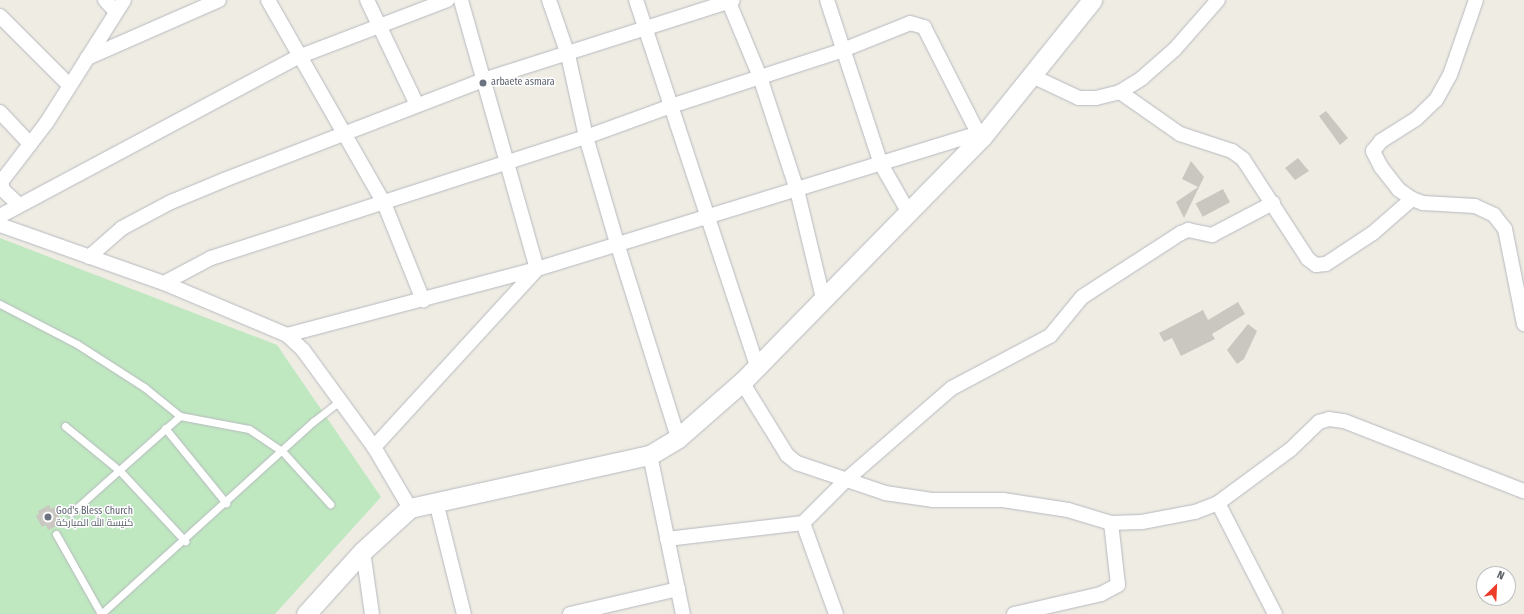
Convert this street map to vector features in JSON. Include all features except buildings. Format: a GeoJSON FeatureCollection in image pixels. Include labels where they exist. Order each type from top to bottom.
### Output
{"type":"FeatureCollection","features":[{"type":"Feature","properties":{"kind":"street"},"geometry":{"type":"LineString","coordinates":[[105,0],[116,12]]}},
{"type":"Feature","properties":{"kind":"street"},"geometry":{"type":"LineString","coordinates":[[18,204],[2,190],[1,182],[30,144],[124,0]]}},
{"type":"Feature","properties":{"kind":"street"},"geometry":{"type":"LineString","coordinates":[[87,58],[219,0]]}},
{"type":"Feature","properties":{"kind":"street"},"geometry":{"type":"LineString","coordinates":[[268,0],[298,57],[347,134],[384,203],[423,300]]}},
{"type":"Feature","properties":{"kind":"street"},"geometry":{"type":"LineString","coordinates":[[367,0],[380,24],[417,105]]}},
{"type":"Feature","properties":{"kind":"street"},"geometry":{"type":"LineString","coordinates":[[0,216],[18,204],[298,57],[380,24],[447,0]]}},
{"type":"Feature","properties":{"kind":"street"},"geometry":{"type":"LineString","coordinates":[[461,0],[538,269]]}},
{"type":"Feature","properties":{"kind":"street"},"geometry":{"type":"LineString","coordinates":[[549,0],[568,55],[586,137],[617,243],[678,438]]}},
{"type":"Feature","properties":{"kind":"street"},"geometry":{"type":"LineString","coordinates":[[636,0],[757,366]]}},
{"type":"Feature","properties":{"kind":"street"},"geometry":{"type":"LineString","coordinates":[[89,257],[109,237],[171,202],[290,153],[347,134],[483,80],[568,55],[730,0],[760,77],[797,190],[823,298]]}},
{"type":"Feature","properties":{"kind":"street"},"geometry":{"type":"LineString","coordinates":[[826,0],[881,164],[909,213]]}},
{"type":"Feature","properties":{"kind":"street"},"geometry":{"type":"LineString","coordinates":[[306,614],[363,551],[410,508],[650,456],[678,438],[742,382],[823,298],[909,213],[1032,76],[1092,0]]}},
{"type":"Feature","properties":{"kind":"street"},"geometry":{"type":"LineString","coordinates":[[1032,76],[1079,98],[1096,98],[1120,92],[1142,78],[1175,49],[1218,0]]}},
{"type":"Feature","properties":{"kind":"street"},"geometry":{"type":"LineString","coordinates":[[1476,0],[1450,75],[1436,100],[1416,119],[1381,140],[1374,151],[1381,167],[1399,190],[1412,199],[1423,203],[1475,206],[1494,215],[1505,229],[1524,324]]}},
{"type":"Feature","properties":{"kind":"street"},"geometry":{"type":"LineString","coordinates":[[0,16],[69,85]]}},
{"type":"Feature","properties":{"kind":"street"},"geometry":{"type":"LineString","coordinates":[[164,283],[211,258],[384,203],[506,160],[586,137],[671,106],[843,50],[910,23],[918,23],[924,27],[980,135]]}},
{"type":"Feature","properties":{"kind":"street"},"geometry":{"type":"LineString","coordinates":[[1120,92],[1180,134],[1232,151],[1243,159],[1308,259],[1316,265],[1326,264],[1373,233],[1412,199]]}},
{"type":"Feature","properties":{"kind":"street"},"geometry":{"type":"LineString","coordinates":[[0,112],[30,144]]}},
{"type":"Feature","properties":{"kind":"street"},"geometry":{"type":"LineString","coordinates":[[287,335],[538,269],[708,215],[980,135]]}},
{"type":"Feature","properties":{"kind":"street"},"geometry":{"type":"LineString","coordinates":[[667,539],[803,523],[846,480],[952,388],[1050,336],[1082,297],[1181,233],[1188,230],[1212,235],[1273,203]]}},
{"type":"Feature","properties":{"kind":"street"},"geometry":{"type":"LineString","coordinates":[[0,225],[164,283],[287,335],[302,350],[374,447],[410,508]]}},
{"type":"Feature","properties":{"kind":"street"},"geometry":{"type":"LineString","coordinates":[[374,447],[538,269]]}},
{"type":"Feature","properties":{"kind":"street"},"geometry":{"type":"LineString","coordinates":[[742,382],[787,454],[816,471],[885,493],[933,500],[1003,500],[1068,510],[1110,522],[1142,522],[1194,512],[1218,503],[1290,450],[1319,422],[1329,419],[1344,421],[1524,491]]}},
{"type":"Feature","properties":{"kind":"street"},"geometry":{"type":"LineString","coordinates":[[650,456],[683,614]]}},
{"type":"Feature","properties":{"kind":"street"},"geometry":{"type":"LineString","coordinates":[[436,502],[464,614]]}},
{"type":"Feature","properties":{"kind":"street"},"geometry":{"type":"LineString","coordinates":[[1218,503],[1275,614]]}},
{"type":"Feature","properties":{"kind":"street"},"geometry":{"type":"LineString","coordinates":[[1014,614],[1101,594],[1118,585],[1110,522]]}},
{"type":"Feature","properties":{"kind":"street"},"geometry":{"type":"LineString","coordinates":[[803,523],[836,614]]}},
{"type":"Feature","properties":{"kind":"street"},"geometry":{"type":"LineString","coordinates":[[363,551],[372,614]]}},
{"type":"Feature","properties":{"kind":"street"},"geometry":{"type":"LineString","coordinates":[[570,614],[678,589]]}},
{"type":"Feature","properties":{"kind":"lane"},"geometry":{"type":"LineString","coordinates":[[0,304],[77,344],[144,387],[180,416],[249,429],[282,451],[330,504]]}},
{"type":"Feature","properties":{"kind":"lane"},"geometry":{"type":"LineString","coordinates":[[56,534],[101,614],[185,541],[282,451],[340,401]]}},
{"type":"Feature","properties":{"kind":"lane"},"geometry":{"type":"LineString","coordinates":[[71,513],[180,416]]}},
{"type":"Feature","properties":{"kind":"lane"},"geometry":{"type":"LineString","coordinates":[[65,426],[120,471],[185,541]]}},
{"type":"Feature","properties":{"kind":"lane"},"geometry":{"type":"LineString","coordinates":[[166,428],[226,503]]}},
{"type":"Feature","properties":{"kind":"green space"},"geometry":{"type":"Polygon","coordinates":[[[0,238],[277,345],[381,497],[275,614],[0,614],[0,238]]]}},
{"type":"Feature","properties":{"kind":"place","name":"arbaete asmara"},"geometry":{"type":"Point","coordinates":[483,83]}},
{"type":"Feature","properties":{"kind":"place","name":"God's Bless Church كنيسة الله المباركة"},"geometry":{"type":"Point","coordinates":[48,517]}}]}
